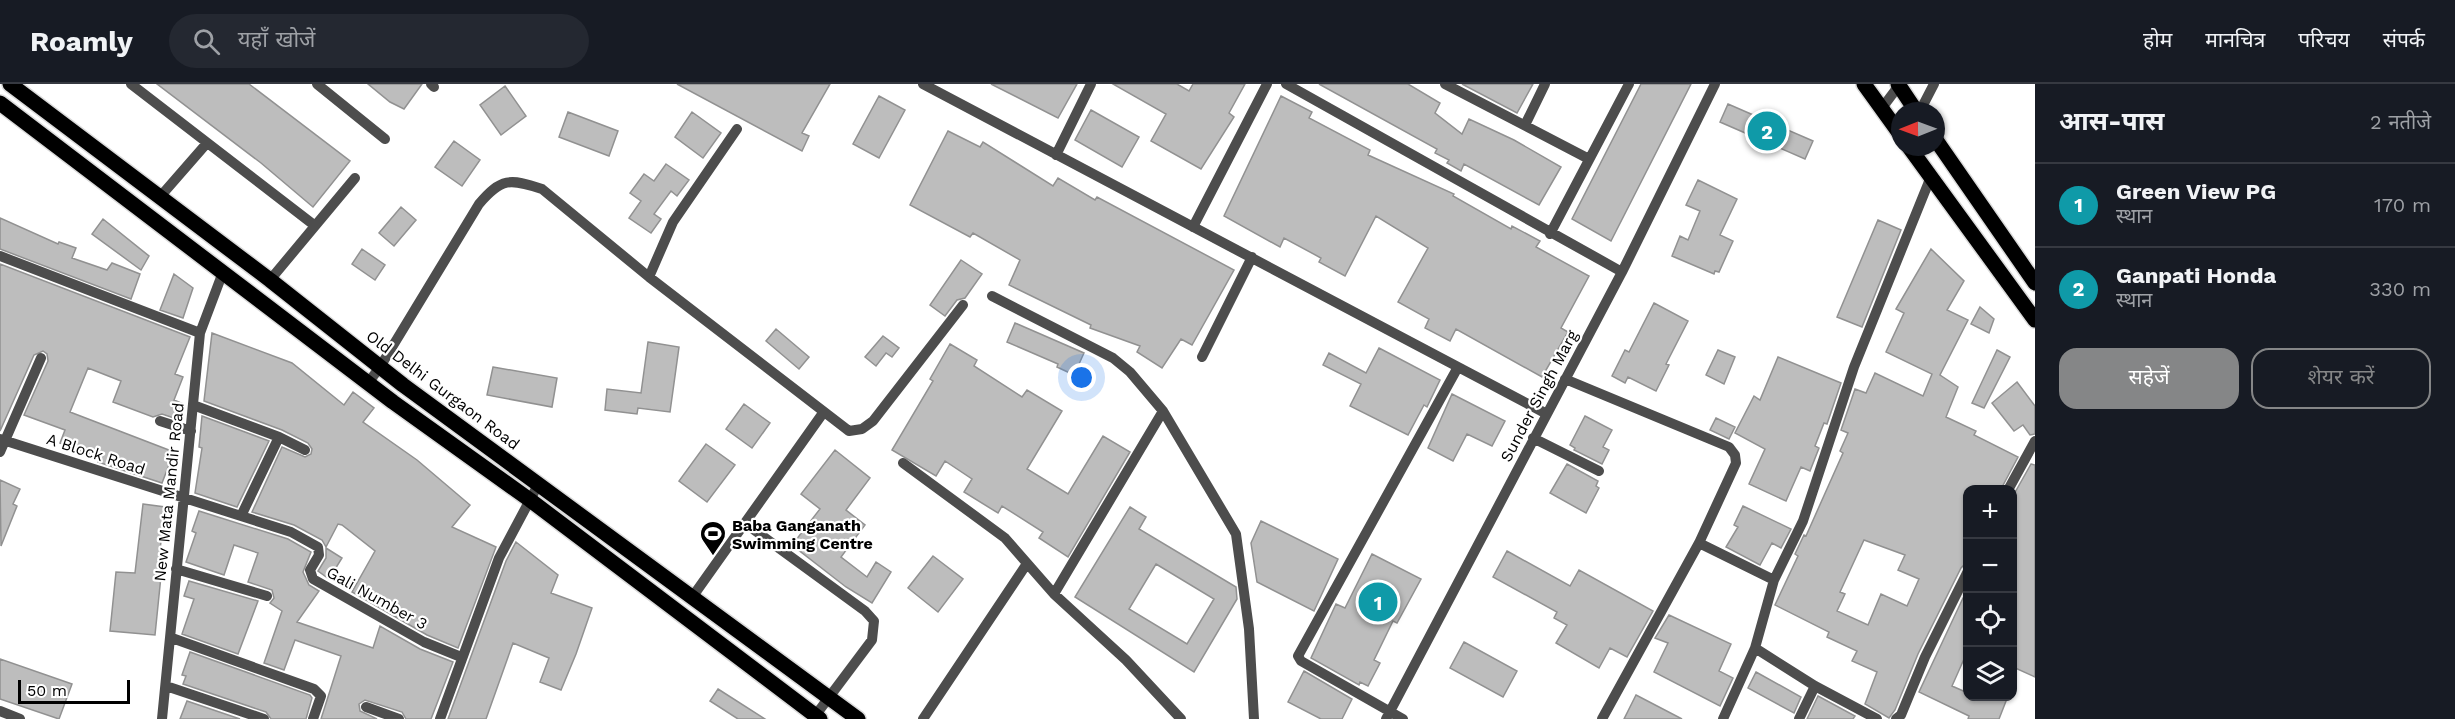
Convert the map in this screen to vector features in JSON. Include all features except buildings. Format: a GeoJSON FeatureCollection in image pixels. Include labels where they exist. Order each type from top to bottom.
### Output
{"type":"FeatureCollection","features":[{"type":"Feature","properties":{"kind":"main road","name":"Old Delhi Gurgaon Road"},"geometry":{"type":"LineString","coordinates":[[10,84],[270,280],[381,367],[858,719]]}},
{"type":"Feature","properties":{"kind":"main road"},"geometry":{"type":"LineString","coordinates":[[1864,84],[1891,121]]}},
{"type":"Feature","properties":{"kind":"main road"},"geometry":{"type":"LineString","coordinates":[[1899,84],[1912,102]]}},
{"type":"Feature","properties":{"kind":"main road"},"geometry":{"type":"LineString","coordinates":[[0,103],[368,382],[530,500],[818,717]]}},
{"type":"Feature","properties":{"kind":"main road"},"geometry":{"type":"LineString","coordinates":[[1945,153],[2035,283]]}},
{"type":"Feature","properties":{"kind":"main road"},"geometry":{"type":"LineString","coordinates":[[1915,156],[2035,320]]}},
{"type":"Feature","properties":{"kind":"street"},"geometry":{"type":"LineString","coordinates":[[130,84],[314,225]]}},
{"type":"Feature","properties":{"kind":"street"},"geometry":{"type":"LineString","coordinates":[[317,84],[386,139]]}},
{"type":"Feature","properties":{"kind":"street"},"geometry":{"type":"LineString","coordinates":[[923,84],[1545,413]]}},
{"type":"Feature","properties":{"kind":"street"},"geometry":{"type":"LineString","coordinates":[[1056,154],[1091,84]]}},
{"type":"Feature","properties":{"kind":"street"},"geometry":{"type":"LineString","coordinates":[[1193,227],[1267,84]]}},
{"type":"Feature","properties":{"kind":"street"},"geometry":{"type":"LineString","coordinates":[[1286,84],[1550,234],[1622,272]]}},
{"type":"Feature","properties":{"kind":"street"},"geometry":{"type":"LineString","coordinates":[[1445,84],[1589,159]]}},
{"type":"Feature","properties":{"kind":"street"},"geometry":{"type":"LineString","coordinates":[[1525,125],[1545,84]]}},
{"type":"Feature","properties":{"kind":"street"},"geometry":{"type":"LineString","coordinates":[[1550,234],[1629,84]]}},
{"type":"Feature","properties":{"kind":"street","name":"Sunder Singh Marg"},"geometry":{"type":"LineString","coordinates":[[1388,716],[1545,413],[1622,272],[1715,84]]}},
{"type":"Feature","properties":{"kind":"street"},"geometry":{"type":"LineString","coordinates":[[1882,108],[1899,84]]}},
{"type":"Feature","properties":{"kind":"street"},"geometry":{"type":"LineString","coordinates":[[1923,102],[1934,84]]}},
{"type":"Feature","properties":{"kind":"street"},"geometry":{"type":"LineString","coordinates":[[650,277],[673,222],[737,129]]}},
{"type":"Feature","properties":{"kind":"street"},"geometry":{"type":"LineString","coordinates":[[159,198],[207,143]]}},
{"type":"Feature","properties":{"kind":"street"},"geometry":{"type":"LineString","coordinates":[[270,280],[355,178]]}},
{"type":"Feature","properties":{"kind":"street"},"geometry":{"type":"LineString","coordinates":[[1723,719],[1755,648],[1774,580],[1803,521],[1854,367],[1930,179]]}},
{"type":"Feature","properties":{"kind":"street"},"geometry":{"type":"LineString","coordinates":[[368,382],[381,367],[479,204],[494,186],[508,182],[521,181],[542,189],[650,277],[849,431],[862,429],[873,421],[963,305]]}},
{"type":"Feature","properties":{"kind":"street"},"geometry":{"type":"LineString","coordinates":[[0,256],[200,333]]}},
{"type":"Feature","properties":{"kind":"street"},"geometry":{"type":"LineString","coordinates":[[1202,357],[1252,257]]}},
{"type":"Feature","properties":{"kind":"street","name":"New Mata Mandir Road"},"geometry":{"type":"LineString","coordinates":[[162,719],[172,638],[176,569],[200,333],[223,272]]}},
{"type":"Feature","properties":{"kind":"street"},"geometry":{"type":"LineString","coordinates":[[992,296],[1113,358],[1130,372],[1163,411],[1236,534],[1249,629],[1254,719]]}},
{"type":"Feature","properties":{"kind":"street"},"geometry":{"type":"LineString","coordinates":[[0,452],[2,440],[41,358]]}},
{"type":"Feature","properties":{"kind":"street"},"geometry":{"type":"LineString","coordinates":[[1402,719],[1388,716],[1301,661],[1298,656],[1458,367]]}},
{"type":"Feature","properties":{"kind":"street"},"geometry":{"type":"LineString","coordinates":[[1565,379],[1729,447],[1735,455],[1736,463],[1699,543],[1602,719]]}},
{"type":"Feature","properties":{"kind":"street"},"geometry":{"type":"LineString","coordinates":[[193,405],[279,437],[305,450]]}},
{"type":"Feature","properties":{"kind":"street"},"geometry":{"type":"LineString","coordinates":[[1054,594],[1163,411]]}},
{"type":"Feature","properties":{"kind":"street"},"geometry":{"type":"LineString","coordinates":[[693,596],[823,413]]}},
{"type":"Feature","properties":{"kind":"street"},"geometry":{"type":"LineString","coordinates":[[160,421],[191,431]]}},
{"type":"Feature","properties":{"kind":"street"},"geometry":{"type":"LineString","coordinates":[[242,514],[279,437]]}},
{"type":"Feature","properties":{"kind":"street"},"geometry":{"type":"LineString","coordinates":[[1533,438],[1599,471]]}},
{"type":"Feature","properties":{"kind":"street","name":"A Block Road"},"geometry":{"type":"LineString","coordinates":[[2,440],[184,498]]}},
{"type":"Feature","properties":{"kind":"street"},"geometry":{"type":"LineString","coordinates":[[2010,485],[2035,441]]}},
{"type":"Feature","properties":{"kind":"street"},"geometry":{"type":"LineString","coordinates":[[903,463],[1005,538],[1026,565],[1054,594],[1126,660],[1181,719]]}},
{"type":"Feature","properties":{"kind":"street"},"geometry":{"type":"LineString","coordinates":[[440,719],[499,558],[539,483]]}},
{"type":"Feature","properties":{"kind":"street","name":"Gali Number 3"},"geometry":{"type":"LineString","coordinates":[[184,498],[242,514],[291,532],[318,547],[319,555],[310,570],[313,579],[424,642],[461,657]]}},
{"type":"Feature","properties":{"kind":"street"},"geometry":{"type":"LineString","coordinates":[[746,524],[865,611],[874,621],[872,640],[829,698],[818,717]]}},
{"type":"Feature","properties":{"kind":"street"},"geometry":{"type":"LineString","coordinates":[[1699,543],[1774,580]]}},
{"type":"Feature","properties":{"kind":"street"},"geometry":{"type":"LineString","coordinates":[[923,719],[1026,565]]}},
{"type":"Feature","properties":{"kind":"street"},"geometry":{"type":"LineString","coordinates":[[176,569],[267,596]]}},
{"type":"Feature","properties":{"kind":"street"},"geometry":{"type":"LineString","coordinates":[[1896,719],[1900,715],[1925,657],[1963,581]]}},
{"type":"Feature","properties":{"kind":"street"},"geometry":{"type":"LineString","coordinates":[[172,638],[314,689],[321,696],[314,719]]}},
{"type":"Feature","properties":{"kind":"street"},"geometry":{"type":"LineString","coordinates":[[1755,648],[1815,686],[1876,719]]}},
{"type":"Feature","properties":{"kind":"street"},"geometry":{"type":"LineString","coordinates":[[166,686],[264,719]]}},
{"type":"Feature","properties":{"kind":"street"},"geometry":{"type":"LineString","coordinates":[[1799,719],[1815,686]]}},
{"type":"Feature","properties":{"kind":"street"},"geometry":{"type":"LineString","coordinates":[[366,707],[399,719]]}},
{"type":"Feature","properties":{"kind":"street"},"geometry":{"type":"LineString","coordinates":[[0,711],[15,718]]}},
{"type":"Feature","properties":{"kind":"place","name":"Ganpati Honda"},"geometry":{"type":"Point","coordinates":[1767,131]}},
{"type":"Feature","properties":{"kind":"place","name":"Baba Ganganath Swimming Centre"},"geometry":{"type":"Point","coordinates":[713,557]}},
{"type":"Feature","properties":{"kind":"place","name":"Green View PG"},"geometry":{"type":"Point","coordinates":[1378,602]}}]}
